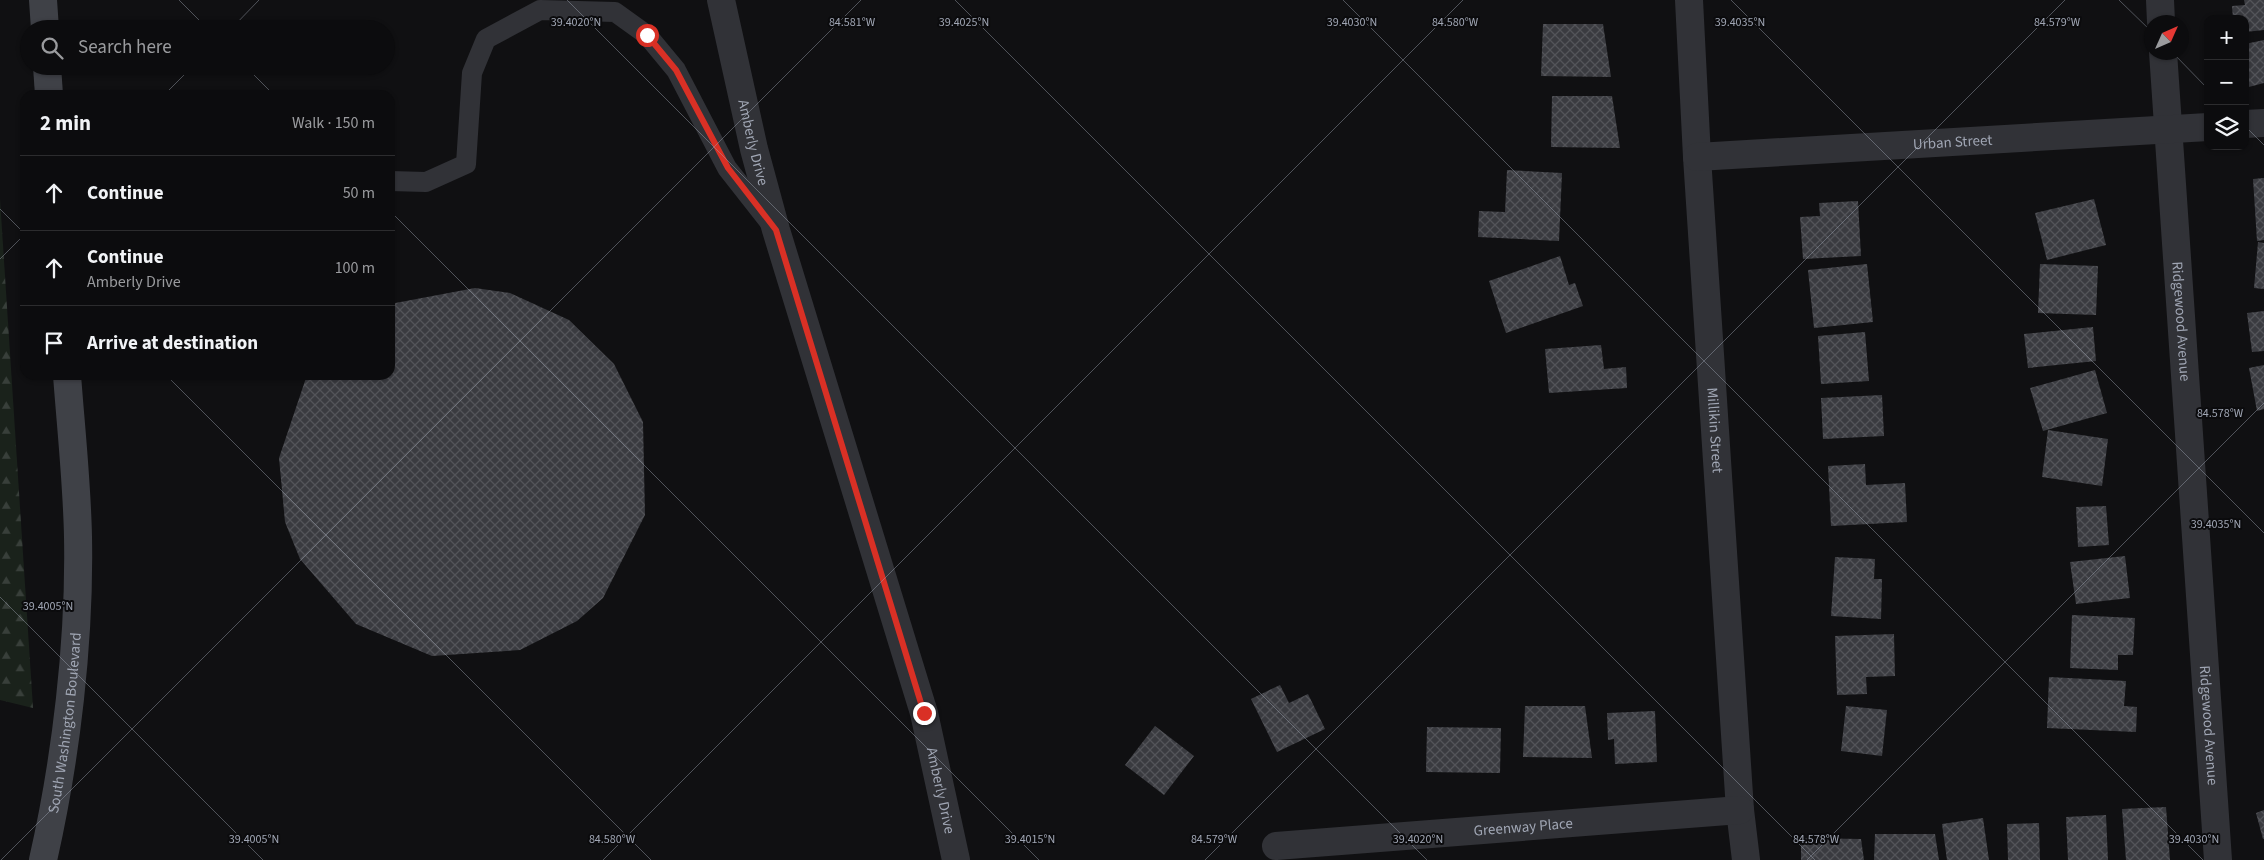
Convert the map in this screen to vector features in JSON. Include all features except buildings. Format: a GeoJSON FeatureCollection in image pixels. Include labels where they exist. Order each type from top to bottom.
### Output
{"type":"FeatureCollection","features":[{"type":"Feature","properties":{"kind":"street"},"geometry":{"type":"LineString","coordinates":[[43,0],[44,20]]}},
{"type":"Feature","properties":{"kind":"street","name":"Amberly Drive"},"geometry":{"type":"LineString","coordinates":[[721,0],[754,148],[776,230],[924,713],[956,860]]}},
{"type":"Feature","properties":{"kind":"street","name":"Millikin Street"},"geometry":{"type":"LineString","coordinates":[[1689,0],[1740,810],[1746,860]]}},
{"type":"Feature","properties":{"kind":"street"},"geometry":{"type":"LineString","coordinates":[[2160,0],[2161,15]]}},
{"type":"Feature","properties":{"kind":"street","name":"Ridgewood Avenue"},"geometry":{"type":"LineString","coordinates":[[2164,60],[2218,860]]}},
{"type":"Feature","properties":{"kind":"street"},"geometry":{"type":"LineString","coordinates":[[48,75],[49,90]]}},
{"type":"Feature","properties":{"kind":"street"},"geometry":{"type":"LineString","coordinates":[[2249,124],[2264,123]]}},
{"type":"Feature","properties":{"kind":"street","name":"Urban Street"},"geometry":{"type":"LineString","coordinates":[[1698,157],[2204,127]]}},
{"type":"Feature","properties":{"kind":"street","name":"South Washington Boulevard"},"geometry":{"type":"LineString","coordinates":[[43,860],[65,731],[75,632],[78,537],[67,380]]}},
{"type":"Feature","properties":{"kind":"street","name":"Greenway Place"},"geometry":{"type":"LineString","coordinates":[[1276,846],[1740,810]]}},
{"type":"Feature","properties":{"kind":"lane"},"geometry":{"type":"LineString","coordinates":[[395,181],[426,182],[466,164],[472,73],[486,39],[540,10],[615,12],[647,35],[676,70],[728,168],[776,230]]}},
{"type":"Feature","properties":{"kind":"green space"},"geometry":{"type":"Polygon","coordinates":[[[0,199],[33,708],[0,700],[0,199]]]}},
{"type":"Feature","properties":{"kind":"route"},"geometry":{"type":"LineString","coordinates":[[647,35],[676,70],[728,168],[776,230],[924,713]]}}]}
